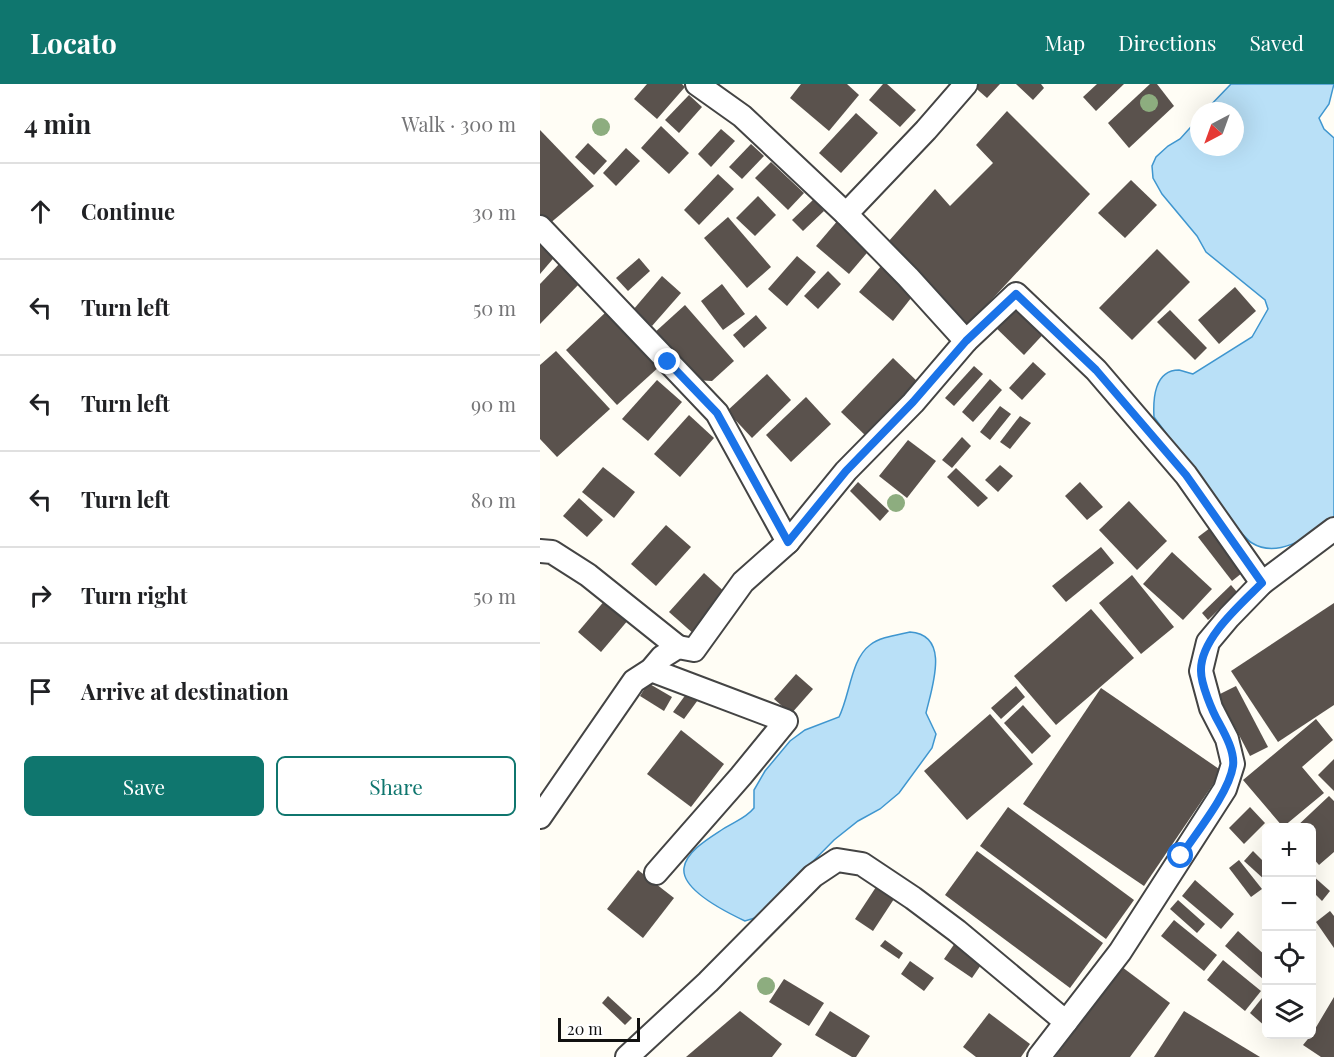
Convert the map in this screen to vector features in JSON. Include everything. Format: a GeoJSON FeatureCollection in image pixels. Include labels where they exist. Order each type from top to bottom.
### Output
{"type":"FeatureCollection","features":[{"type":"Feature","properties":{"kind":"street"},"geometry":{"type":"LineString","coordinates":[[698,84],[742,116],[846,214],[966,341]]}},
{"type":"Feature","properties":{"kind":"street"},"geometry":{"type":"LineString","coordinates":[[846,214],[926,130],[966,84]]}},
{"type":"Feature","properties":{"kind":"street"},"geometry":{"type":"LineString","coordinates":[[540,227],[717,413],[788,542]]}},
{"type":"Feature","properties":{"kind":"street"},"geometry":{"type":"LineString","coordinates":[[540,551],[552,552],[588,575],[678,647],[694,650],[742,582],[788,542],[846,471],[913,402],[966,341],[1016,294],[1096,370],[1179,466],[1262,583]]}},
{"type":"Feature","properties":{"kind":"street"},"geometry":{"type":"LineString","coordinates":[[1039,1057],[1120,952],[1225,789],[1233,764],[1227,739],[1211,708],[1201,671],[1208,642],[1228,616],[1262,583],[1334,529]]}},
{"type":"Feature","properties":{"kind":"street"},"geometry":{"type":"LineString","coordinates":[[540,817],[634,681],[651,670],[662,657],[678,647]]}},
{"type":"Feature","properties":{"kind":"street"},"geometry":{"type":"LineString","coordinates":[[651,670],[786,721],[656,873]]}},
{"type":"Feature","properties":{"kind":"street"},"geometry":{"type":"LineString","coordinates":[[627,1057],[708,982],[813,876],[837,860],[862,864],[913,898],[957,931],[1066,1022]]}},
{"type":"Feature","properties":{"kind":"water"},"geometry":{"type":"Polygon","coordinates":[[[1231,84],[1334,84],[1329,104],[1319,118],[1324,129],[1334,138],[1334,519],[1306,538],[1273,549],[1252,543],[1238,530],[1154,417],[1155,395],[1164,375],[1179,370],[1193,374],[1252,337],[1268,309],[1265,300],[1206,252],[1197,236],[1162,194],[1153,178],[1152,166],[1156,157],[1180,139],[1190,128],[1190,156],[1244,156],[1244,102],[1214,102],[1231,84]]]}},
{"type":"Feature","properties":{"kind":"water"},"geometry":{"type":"Polygon","coordinates":[[[910,632],[923,635],[931,642],[935,652],[936,664],[926,713],[936,734],[932,748],[899,793],[880,809],[858,821],[834,840],[758,917],[745,921],[707,900],[685,876],[684,868],[689,856],[706,840],[751,812],[754,808],[754,790],[765,771],[790,741],[805,730],[839,717],[855,668],[864,651],[879,640],[910,632]]]}},
{"type":"Feature","properties":{"kind":"building"},"geometry":{"type":"Polygon","coordinates":[[[647,84],[682,84],[685,87],[657,119],[634,99],[647,84]]]}},
{"type":"Feature","properties":{"kind":"building"},"geometry":{"type":"Polygon","coordinates":[[[801,84],[847,84],[859,95],[829,131],[790,98],[801,84]]]}},
{"type":"Feature","properties":{"kind":"building"},"geometry":{"type":"Polygon","coordinates":[[[883,84],[887,84],[916,110],[900,127],[869,100],[883,84]]]}},
{"type":"Feature","properties":{"kind":"building"},"geometry":{"type":"Polygon","coordinates":[[[971,84],[1000,84],[987,98],[971,84]]]}},
{"type":"Feature","properties":{"kind":"building"},"geometry":{"type":"Polygon","coordinates":[[[1016,84],[1041,84],[1044,88],[1033,100],[1016,84]]]}},
{"type":"Feature","properties":{"kind":"building"},"geometry":{"type":"Polygon","coordinates":[[[1097,84],[1124,84],[1096,111],[1083,97],[1097,84]]]}},
{"type":"Feature","properties":{"kind":"building"},"geometry":{"type":"Polygon","coordinates":[[[1150,84],[1157,84],[1174,106],[1129,148],[1108,123],[1150,84]]]}},
{"type":"Feature","properties":{"kind":"building"},"geometry":{"type":"Polygon","coordinates":[[[689,95],[702,107],[679,133],[665,120],[689,95]]]}},
{"type":"Feature","properties":{"kind":"building"},"geometry":{"type":"Polygon","coordinates":[[[1007,111],[1090,194],[968,325],[888,242],[935,189],[950,206],[993,163],[976,145],[1007,111]]]}},
{"type":"Feature","properties":{"kind":"building"},"geometry":{"type":"Polygon","coordinates":[[[856,113],[878,133],[841,173],[819,153],[856,113]]]}},
{"type":"Feature","properties":{"kind":"building"},"geometry":{"type":"Polygon","coordinates":[[[661,126],[689,153],[669,174],[641,148],[661,126]]]}},
{"type":"Feature","properties":{"kind":"building"},"geometry":{"type":"Polygon","coordinates":[[[721,129],[735,141],[711,167],[698,154],[721,129]]]}},
{"type":"Feature","properties":{"kind":"building"},"geometry":{"type":"Polygon","coordinates":[[[540,130],[594,186],[548,225],[540,216],[540,130]]]}},
{"type":"Feature","properties":{"kind":"building"},"geometry":{"type":"Polygon","coordinates":[[[588,143],[607,161],[594,175],[575,157],[588,143]]]}},
{"type":"Feature","properties":{"kind":"building"},"geometry":{"type":"Polygon","coordinates":[[[751,144],[764,156],[742,179],[729,167],[751,144]]]}},
{"type":"Feature","properties":{"kind":"building"},"geometry":{"type":"Polygon","coordinates":[[[626,148],[640,161],[616,186],[603,173],[626,148]]]}},
{"type":"Feature","properties":{"kind":"building"},"geometry":{"type":"Polygon","coordinates":[[[771,162],[804,193],[788,210],[755,178],[771,162]]]}},
{"type":"Feature","properties":{"kind":"building"},"geometry":{"type":"Polygon","coordinates":[[[718,174],[734,189],[699,225],[684,210],[718,174]]]}},
{"type":"Feature","properties":{"kind":"building"},"geometry":{"type":"Polygon","coordinates":[[[1131,180],[1157,205],[1125,238],[1098,213],[1131,180]]]}},
{"type":"Feature","properties":{"kind":"building"},"geometry":{"type":"Polygon","coordinates":[[[758,196],[776,215],[755,236],[736,218],[758,196]]]}},
{"type":"Feature","properties":{"kind":"building"},"geometry":{"type":"Polygon","coordinates":[[[814,199],[824,211],[803,231],[792,220],[814,199]]]}},
{"type":"Feature","properties":{"kind":"building"},"geometry":{"type":"Polygon","coordinates":[[[728,217],[771,267],[747,288],[704,238],[728,217]]]}},
{"type":"Feature","properties":{"kind":"building"},"geometry":{"type":"Polygon","coordinates":[[[839,219],[872,247],[849,274],[816,246],[839,219]]]}},
{"type":"Feature","properties":{"kind":"building"},"geometry":{"type":"Polygon","coordinates":[[[540,231],[558,253],[540,274],[540,231]]]}},
{"type":"Feature","properties":{"kind":"building"},"geometry":{"type":"Polygon","coordinates":[[[1157,249],[1190,282],[1132,340],[1099,308],[1157,249]]]}},
{"type":"Feature","properties":{"kind":"building"},"geometry":{"type":"Polygon","coordinates":[[[797,256],[816,272],[787,306],[768,289],[797,256]]]}},
{"type":"Feature","properties":{"kind":"building"},"geometry":{"type":"Polygon","coordinates":[[[639,258],[650,271],[628,291],[616,278],[639,258]]]}},
{"type":"Feature","properties":{"kind":"building"},"geometry":{"type":"Polygon","coordinates":[[[562,261],[582,281],[540,324],[540,284],[562,261]]]}},
{"type":"Feature","properties":{"kind":"building"},"geometry":{"type":"Polygon","coordinates":[[[882,265],[915,293],[893,321],[859,292],[882,265]]]}},
{"type":"Feature","properties":{"kind":"building"},"geometry":{"type":"Polygon","coordinates":[[[828,271],[841,284],[818,309],[804,296],[828,271]]]}},
{"type":"Feature","properties":{"kind":"building"},"geometry":{"type":"Polygon","coordinates":[[[662,276],[681,293],[652,326],[633,310],[662,276]]]}},
{"type":"Feature","properties":{"kind":"building"},"geometry":{"type":"Polygon","coordinates":[[[722,284],[745,314],[723,330],[701,301],[722,284]]]}},
{"type":"Feature","properties":{"kind":"building"},"geometry":{"type":"Polygon","coordinates":[[[1235,287],[1256,311],[1219,344],[1198,320],[1235,287]]]}},
{"type":"Feature","properties":{"kind":"building"},"geometry":{"type":"Polygon","coordinates":[[[1015,296],[1049,328],[1024,355],[990,322],[1015,296]]]}},
{"type":"Feature","properties":{"kind":"building"},"geometry":{"type":"Polygon","coordinates":[[[685,305],[734,361],[712,381],[694,380],[653,334],[685,305]]]}},
{"type":"Feature","properties":{"kind":"building"},"geometry":{"type":"Polygon","coordinates":[[[1170,310],[1207,348],[1195,360],[1157,322],[1170,310]]]}},
{"type":"Feature","properties":{"kind":"building"},"geometry":{"type":"Polygon","coordinates":[[[607,311],[660,366],[617,405],[566,350],[607,311]]]}},
{"type":"Feature","properties":{"kind":"building"},"geometry":{"type":"Polygon","coordinates":[[[756,315],[767,328],[744,348],[733,335],[756,315]]]}},
{"type":"Feature","properties":{"kind":"building"},"geometry":{"type":"Polygon","coordinates":[[[556,351],[610,409],[557,457],[540,439],[540,365],[556,351]]]}},
{"type":"Feature","properties":{"kind":"building"},"geometry":{"type":"Polygon","coordinates":[[[893,358],[919,383],[867,437],[841,412],[893,358]]]}},
{"type":"Feature","properties":{"kind":"building"},"geometry":{"type":"Polygon","coordinates":[[[1033,362],[1046,374],[1022,400],[1009,388],[1033,362]]]}},
{"type":"Feature","properties":{"kind":"building"},"geometry":{"type":"Polygon","coordinates":[[[974,366],[983,374],[954,406],[945,398],[974,366]]]}},
{"type":"Feature","properties":{"kind":"building"},"geometry":{"type":"Polygon","coordinates":[[[767,374],[791,400],[752,438],[727,411],[767,374]]]}},
{"type":"Feature","properties":{"kind":"building"},"geometry":{"type":"Polygon","coordinates":[[[990,379],[1002,390],[973,422],[962,412],[990,379]]]}},
{"type":"Feature","properties":{"kind":"building"},"geometry":{"type":"Polygon","coordinates":[[[657,380],[682,402],[648,441],[622,419],[657,380]]]}},
{"type":"Feature","properties":{"kind":"building"},"geometry":{"type":"Polygon","coordinates":[[[806,397],[831,424],[791,462],[766,435],[806,397]]]}},
{"type":"Feature","properties":{"kind":"building"},"geometry":{"type":"Polygon","coordinates":[[[1000,406],[1011,414],[990,440],[980,432],[1000,406]]]}},
{"type":"Feature","properties":{"kind":"building"},"geometry":{"type":"Polygon","coordinates":[[[689,415],[714,438],[680,477],[654,454],[689,415]]]}},
{"type":"Feature","properties":{"kind":"building"},"geometry":{"type":"Polygon","coordinates":[[[1020,416],[1031,423],[1010,449],[1000,442],[1020,416]]]}},
{"type":"Feature","properties":{"kind":"building"},"geometry":{"type":"Polygon","coordinates":[[[962,437],[971,446],[952,468],[942,460],[962,437]]]}},
{"type":"Feature","properties":{"kind":"building"},"geometry":{"type":"Polygon","coordinates":[[[908,440],[936,461],[907,498],[879,476],[908,440]]]}},
{"type":"Feature","properties":{"kind":"building"},"geometry":{"type":"Polygon","coordinates":[[[1000,465],[1013,476],[998,492],[985,480],[1000,465]]]}},
{"type":"Feature","properties":{"kind":"building"},"geometry":{"type":"Polygon","coordinates":[[[603,467],[635,492],[614,518],[582,492],[603,467]]]}},
{"type":"Feature","properties":{"kind":"building"},"geometry":{"type":"Polygon","coordinates":[[[956,468],[988,498],[978,507],[947,477],[956,468]]]}},
{"type":"Feature","properties":{"kind":"building"},"geometry":{"type":"Polygon","coordinates":[[[858,482],[889,511],[880,521],[850,491],[858,482]]]}},
{"type":"Feature","properties":{"kind":"building"},"geometry":{"type":"Polygon","coordinates":[[[1080,482],[1103,507],[1087,520],[1065,496],[1080,482]]]}},
{"type":"Feature","properties":{"kind":"building"},"geometry":{"type":"Polygon","coordinates":[[[579,498],[603,520],[587,537],[563,516],[579,498]]]}},
{"type":"Feature","properties":{"kind":"building"},"geometry":{"type":"Polygon","coordinates":[[[1129,501],[1167,541],[1137,570],[1099,530],[1129,501]]]}},
{"type":"Feature","properties":{"kind":"building"},"geometry":{"type":"Polygon","coordinates":[[[666,525],[691,547],[656,586],[631,564],[666,525]]]}},
{"type":"Feature","properties":{"kind":"building"},"geometry":{"type":"Polygon","coordinates":[[[1214,525],[1247,569],[1232,581],[1198,537],[1214,525]]]}},
{"type":"Feature","properties":{"kind":"building"},"geometry":{"type":"Polygon","coordinates":[[[1101,547],[1114,563],[1066,602],[1052,586],[1101,547]]]}},
{"type":"Feature","properties":{"kind":"building"},"geometry":{"type":"Polygon","coordinates":[[[1172,552],[1212,589],[1183,620],[1143,584],[1172,552]]]}},
{"type":"Feature","properties":{"kind":"building"},"geometry":{"type":"Polygon","coordinates":[[[704,573],[729,596],[695,635],[669,612],[704,573]]]}},
{"type":"Feature","properties":{"kind":"building"},"geometry":{"type":"Polygon","coordinates":[[[1132,575],[1174,627],[1141,654],[1099,603],[1132,575]]]}},
{"type":"Feature","properties":{"kind":"building"},"geometry":{"type":"Polygon","coordinates":[[[1231,585],[1237,592],[1208,620],[1202,613],[1231,585]]]}},
{"type":"Feature","properties":{"kind":"building"},"geometry":{"type":"Polygon","coordinates":[[[606,599],[629,619],[601,652],[578,632],[606,599]]]}},
{"type":"Feature","properties":{"kind":"building"},"geometry":{"type":"Polygon","coordinates":[[[1334,603],[1334,705],[1278,742],[1231,671],[1334,603]]]}},
{"type":"Feature","properties":{"kind":"building"},"geometry":{"type":"Polygon","coordinates":[[[1091,609],[1134,658],[1056,725],[1014,676],[1091,609]]]}},
{"type":"Feature","properties":{"kind":"building"},"geometry":{"type":"Polygon","coordinates":[[[796,674],[813,689],[791,714],[774,699],[796,674]]]}},
{"type":"Feature","properties":{"kind":"building"},"geometry":{"type":"Polygon","coordinates":[[[648,683],[672,697],[664,711],[640,696],[648,683]]]}},
{"type":"Feature","properties":{"kind":"building"},"geometry":{"type":"Polygon","coordinates":[[[692,686],[703,693],[684,719],[673,712],[692,686]]]}},
{"type":"Feature","properties":{"kind":"building"},"geometry":{"type":"Polygon","coordinates":[[[1016,686],[1025,697],[1001,719],[991,708],[1016,686]]]}},
{"type":"Feature","properties":{"kind":"building"},"geometry":{"type":"Polygon","coordinates":[[[1236,686],[1268,747],[1250,756],[1218,695],[1236,686]]]}},
{"type":"Feature","properties":{"kind":"building"},"geometry":{"type":"Polygon","coordinates":[[[1101,688],[1222,771],[1144,886],[1023,804],[1101,688]]]}},
{"type":"Feature","properties":{"kind":"building"},"geometry":{"type":"Polygon","coordinates":[[[1023,705],[1051,736],[1032,754],[1004,723],[1023,705]]]}},
{"type":"Feature","properties":{"kind":"building"},"geometry":{"type":"Polygon","coordinates":[[[990,714],[1033,764],[967,820],[924,771],[990,714]]]}},
{"type":"Feature","properties":{"kind":"building"},"geometry":{"type":"Polygon","coordinates":[[[1316,719],[1333,740],[1302,767],[1324,793],[1288,823],[1280,823],[1243,780],[1316,719]]]}},
{"type":"Feature","properties":{"kind":"building"},"geometry":{"type":"Polygon","coordinates":[[[681,730],[724,764],[691,807],[647,774],[681,730]]]}},
{"type":"Feature","properties":{"kind":"building"},"geometry":{"type":"Polygon","coordinates":[[[1334,759],[1334,791],[1318,775],[1334,759]]]}},
{"type":"Feature","properties":{"kind":"building"},"geometry":{"type":"Polygon","coordinates":[[[1329,796],[1334,801],[1334,852],[1319,865],[1316,862],[1316,823],[1300,823],[1329,796]]]}},
{"type":"Feature","properties":{"kind":"building"},"geometry":{"type":"Polygon","coordinates":[[[1008,807],[1134,900],[1106,939],[980,846],[1008,807]]]}},
{"type":"Feature","properties":{"kind":"building"},"geometry":{"type":"Polygon","coordinates":[[[1250,807],[1265,823],[1262,823],[1262,826],[1244,844],[1229,828],[1250,807]]]}},
{"type":"Feature","properties":{"kind":"building"},"geometry":{"type":"Polygon","coordinates":[[[977,851],[1103,943],[1070,988],[945,895],[977,851]]]}},
{"type":"Feature","properties":{"kind":"building"},"geometry":{"type":"Polygon","coordinates":[[[1253,851],[1262,860],[1262,877],[1244,861],[1253,851]]]}},
{"type":"Feature","properties":{"kind":"building"},"geometry":{"type":"Polygon","coordinates":[[[1239,860],[1262,889],[1251,897],[1229,868],[1239,860]]]}},
{"type":"Feature","properties":{"kind":"building"},"geometry":{"type":"Polygon","coordinates":[[[638,870],[674,898],[643,938],[607,909],[638,870]]]}},
{"type":"Feature","properties":{"kind":"building"},"geometry":{"type":"Polygon","coordinates":[[[1316,879],[1330,891],[1322,901],[1316,895],[1316,879]]]}},
{"type":"Feature","properties":{"kind":"building"},"geometry":{"type":"Polygon","coordinates":[[[1195,880],[1234,914],[1221,929],[1182,896],[1195,880]]]}},
{"type":"Feature","properties":{"kind":"building"},"geometry":{"type":"Polygon","coordinates":[[[878,884],[896,896],[873,931],[855,919],[878,884]]]}},
{"type":"Feature","properties":{"kind":"building"},"geometry":{"type":"Polygon","coordinates":[[[1178,900],[1205,924],[1197,933],[1170,909],[1178,900]]]}},
{"type":"Feature","properties":{"kind":"building"},"geometry":{"type":"Polygon","coordinates":[[[1330,911],[1334,916],[1334,948],[1316,922],[1330,911]]]}},
{"type":"Feature","properties":{"kind":"building"},"geometry":{"type":"Polygon","coordinates":[[[1174,920],[1217,955],[1204,971],[1161,936],[1174,920]]]}},
{"type":"Feature","properties":{"kind":"building"},"geometry":{"type":"Polygon","coordinates":[[[1238,931],[1262,952],[1262,978],[1225,946],[1238,931]]]}},
{"type":"Feature","properties":{"kind":"building"},"geometry":{"type":"Polygon","coordinates":[[[885,940],[903,953],[899,959],[880,946],[885,940]]]}},
{"type":"Feature","properties":{"kind":"building"},"geometry":{"type":"Polygon","coordinates":[[[955,943],[983,962],[972,978],[944,959],[955,943]]]}},
{"type":"Feature","properties":{"kind":"building"},"geometry":{"type":"Polygon","coordinates":[[[1223,960],[1261,991],[1245,1011],[1207,980],[1223,960]]]}},
{"type":"Feature","properties":{"kind":"building"},"geometry":{"type":"Polygon","coordinates":[[[910,961],[934,978],[924,991],[901,974],[910,961]]]}},
{"type":"Feature","properties":{"kind":"building"},"geometry":{"type":"Polygon","coordinates":[[[1122,967],[1170,1003],[1130,1057],[1055,1057],[1122,967]]]}},
{"type":"Feature","properties":{"kind":"building"},"geometry":{"type":"Polygon","coordinates":[[[784,979],[824,1003],[809,1026],[769,1002],[784,979]]]}},
{"type":"Feature","properties":{"kind":"building"},"geometry":{"type":"Polygon","coordinates":[[[608,996],[632,1018],[625,1025],[602,1003],[608,996]]]}},
{"type":"Feature","properties":{"kind":"building"},"geometry":{"type":"Polygon","coordinates":[[[1334,997],[1334,1057],[1321,1057],[1303,1045],[1308,1039],[1316,1039],[1316,1027],[1334,997]]]}},
{"type":"Feature","properties":{"kind":"building"},"geometry":{"type":"Polygon","coordinates":[[[1262,998],[1262,1024],[1250,1013],[1262,998]]]}},
{"type":"Feature","properties":{"kind":"building"},"geometry":{"type":"Polygon","coordinates":[[[740,1011],[782,1044],[772,1057],[686,1057],[740,1011]]]}},
{"type":"Feature","properties":{"kind":"building"},"geometry":{"type":"Polygon","coordinates":[[[830,1011],[870,1036],[856,1057],[852,1057],[815,1035],[830,1011]]]}},
{"type":"Feature","properties":{"kind":"building"},"geometry":{"type":"Polygon","coordinates":[[[1184,1011],[1260,1057],[1154,1057],[1184,1011]]]}},
{"type":"Feature","properties":{"kind":"building"},"geometry":{"type":"Polygon","coordinates":[[[989,1013],[1030,1044],[1021,1057],[976,1057],[963,1047],[989,1013]]]}},
{"type":"Feature","properties":{"kind":"route"},"geometry":{"type":"LineString","coordinates":[[668,362],[717,413],[788,542],[846,471],[913,402],[966,341],[1016,294],[1096,370],[1186,475],[1262,583],[1228,616],[1208,642],[1201,671],[1211,708],[1227,739],[1233,764],[1225,789],[1181,856]]}}]}
